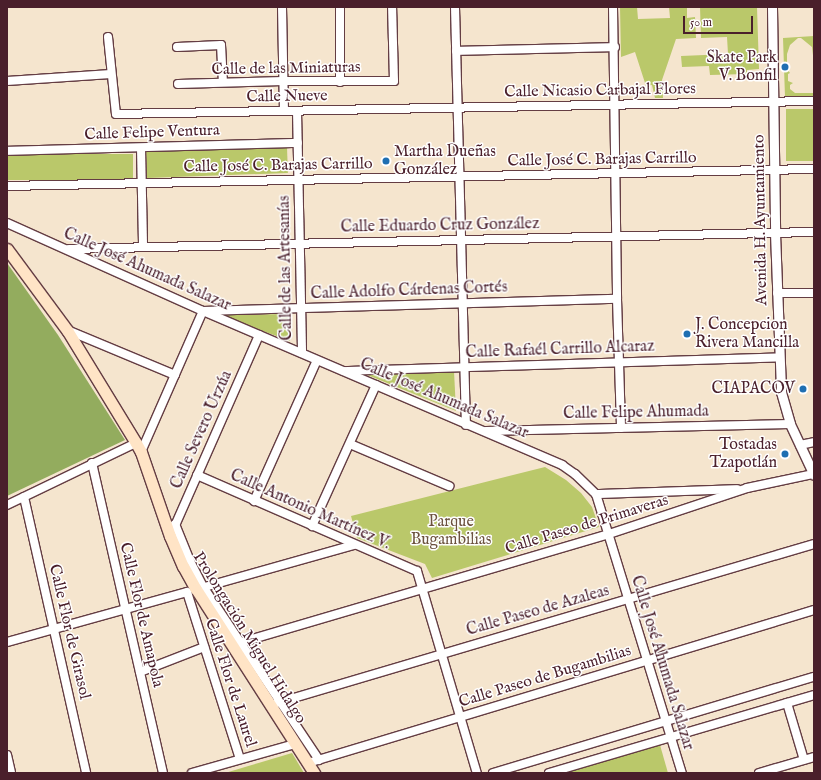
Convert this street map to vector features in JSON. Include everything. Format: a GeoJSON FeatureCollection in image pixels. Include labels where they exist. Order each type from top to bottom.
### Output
{"type":"FeatureCollection","features":[{"type":"Feature","properties":{"kind":"main road","name":"Prolongación Miguel Hidalgo"},"geometry":{"type":"LineString","coordinates":[[7,249],[67,330],[138,448],[170,536],[183,566],[196,590],[236,643],[276,704],[295,744],[314,773]]}},
{"type":"Feature","properties":{"kind":"street"},"geometry":{"type":"LineString","coordinates":[[282,7],[284,111]]}},
{"type":"Feature","properties":{"kind":"street"},"geometry":{"type":"LineString","coordinates":[[340,7],[340,82]]}},
{"type":"Feature","properties":{"kind":"street","name":"Calle de las Miniaturas"},"geometry":{"type":"LineString","coordinates":[[178,84],[283,81],[394,81],[392,7]]}},
{"type":"Feature","properties":{"kind":"street"},"geometry":{"type":"LineString","coordinates":[[455,7],[466,425]]}},
{"type":"Feature","properties":{"kind":"street"},"geometry":{"type":"LineString","coordinates":[[613,7],[615,47],[617,299],[621,428]]}},
{"type":"Feature","properties":{"kind":"street","name":"Avenida H. Ayuntamiento"},"geometry":{"type":"LineString","coordinates":[[772,7],[775,233],[781,392],[790,424],[814,474]]}},
{"type":"Feature","properties":{"kind":"street"},"geometry":{"type":"LineString","coordinates":[[7,81],[111,74],[108,37]]}},
{"type":"Feature","properties":{"kind":"street"},"geometry":{"type":"LineString","coordinates":[[177,47],[221,45],[223,82]]}},
{"type":"Feature","properties":{"kind":"street"},"geometry":{"type":"LineString","coordinates":[[456,51],[615,47]]}},
{"type":"Feature","properties":{"kind":"street","name":"Calle Nueve"},"geometry":{"type":"LineString","coordinates":[[111,74],[116,114],[458,108]]}},
{"type":"Feature","properties":{"kind":"street","name":"Calle Nicasio Carbajal Flores"},"geometry":{"type":"LineString","coordinates":[[458,108],[814,101]]}},
{"type":"Feature","properties":{"kind":"street","name":"Calle de las Artesanías"},"geometry":{"type":"LineString","coordinates":[[297,111],[302,353]]}},
{"type":"Feature","properties":{"kind":"street","name":"Calle Felipe Ventura"},"geometry":{"type":"LineString","coordinates":[[7,151],[298,143]]}},
{"type":"Feature","properties":{"kind":"street"},"geometry":{"type":"LineString","coordinates":[[141,148],[144,247]]}},
{"type":"Feature","properties":{"kind":"street","name":"Calle José C. Barajas Carrillo"},"geometry":{"type":"LineString","coordinates":[[7,186],[814,169]]}},
{"type":"Feature","properties":{"kind":"street","name":"Calle José Ahumada Salazar"},"geometry":{"type":"LineString","coordinates":[[7,223],[203,311],[562,465],[575,474],[596,494],[682,773]]}},
{"type":"Feature","properties":{"kind":"street","name":"Calle Eduardo Cruz González"},"geometry":{"type":"LineString","coordinates":[[66,249],[814,232]]}},
{"type":"Feature","properties":{"kind":"street"},"geometry":{"type":"LineString","coordinates":[[777,293],[814,293]]}},
{"type":"Feature","properties":{"kind":"street","name":"Calle Adolfo Cárdenas Cortés"},"geometry":{"type":"LineString","coordinates":[[203,311],[617,299]]}},
{"type":"Feature","properties":{"kind":"street"},"geometry":{"type":"LineString","coordinates":[[7,505],[92,463],[138,448],[175,375],[203,311]]}},
{"type":"Feature","properties":{"kind":"street"},"geometry":{"type":"LineString","coordinates":[[67,330],[175,375]]}},
{"type":"Feature","properties":{"kind":"street","name":"Calle Severo Urzúa"},"geometry":{"type":"LineString","coordinates":[[170,536],[259,335]]}},
{"type":"Feature","properties":{"kind":"street","name":"Calle Rafaél Carrillo Alcaraz"},"geometry":{"type":"LineString","coordinates":[[341,371],[780,357]]}},
{"type":"Feature","properties":{"kind":"street"},"geometry":{"type":"LineString","coordinates":[[254,501],[317,360]]}},
{"type":"Feature","properties":{"kind":"street"},"geometry":{"type":"LineString","coordinates":[[312,526],[376,385]]}},
{"type":"Feature","properties":{"kind":"street","name":"Calle Felipe Ahumada"},"geometry":{"type":"LineString","coordinates":[[483,431],[790,424]]}},
{"type":"Feature","properties":{"kind":"street"},"geometry":{"type":"LineString","coordinates":[[800,445],[814,442]]}},
{"type":"Feature","properties":{"kind":"street"},"geometry":{"type":"LineString","coordinates":[[350,444],[450,486]]}},
{"type":"Feature","properties":{"kind":"street","name":"Calle Flor de Amapola"},"geometry":{"type":"LineString","coordinates":[[92,463],[163,773]]}},
{"type":"Feature","properties":{"kind":"street","name":"Calle Paseo de Primaveras"},"geometry":{"type":"LineString","coordinates":[[236,643],[608,534],[747,488],[814,474]]}},
{"type":"Feature","properties":{"kind":"street","name":"Calle Antonio Martínez V."},"geometry":{"type":"LineString","coordinates":[[197,475],[354,545],[417,571],[477,773]]}},
{"type":"Feature","properties":{"kind":"street"},"geometry":{"type":"LineString","coordinates":[[596,494],[747,488]]}},
{"type":"Feature","properties":{"kind":"street","name":"Calle Flor de Girasol"},"geometry":{"type":"LineString","coordinates":[[24,497],[86,773]]}},
{"type":"Feature","properties":{"kind":"street","name":"Calle Flor de Laurel"},"geometry":{"type":"LineString","coordinates":[[175,524],[190,561],[196,590],[204,647],[240,759]]}},
{"type":"Feature","properties":{"kind":"street","name":"Calle Paseo de Azaleas"},"geometry":{"type":"LineString","coordinates":[[276,704],[814,544]]}},
{"type":"Feature","properties":{"kind":"street"},"geometry":{"type":"LineString","coordinates":[[7,642],[354,545]]}},
{"type":"Feature","properties":{"kind":"street","name":"Calle Paseo de Bugambilias"},"geometry":{"type":"LineString","coordinates":[[308,763],[814,610]]}},
{"type":"Feature","properties":{"kind":"street"},"geometry":{"type":"LineString","coordinates":[[140,672],[204,647]]}},
{"type":"Feature","properties":{"kind":"street"},"geometry":{"type":"LineString","coordinates":[[493,773],[814,677]]}},
{"type":"Feature","properties":{"kind":"street"},"geometry":{"type":"LineString","coordinates":[[549,773],[670,736],[814,695]]}},
{"type":"Feature","properties":{"kind":"street"},"geometry":{"type":"LineString","coordinates":[[787,703],[804,760]]}},
{"type":"Feature","properties":{"kind":"street"},"geometry":{"type":"LineString","coordinates":[[276,704],[319,760]]}},
{"type":"Feature","properties":{"kind":"street"},"geometry":{"type":"LineString","coordinates":[[192,773],[295,744]]}},
{"type":"Feature","properties":{"kind":"street"},"geometry":{"type":"LineString","coordinates":[[7,755],[11,773]]}},
{"type":"Feature","properties":{"kind":"street"},"geometry":{"type":"LineString","coordinates":[[759,773],[814,757]]}},
{"type":"Feature","properties":{"kind":"green space"},"geometry":{"type":"Polygon","coordinates":[[[620,7],[637,7],[638,19],[670,18],[669,7],[687,7],[687,18],[695,17],[696,38],[676,39],[662,80],[663,98],[655,98],[652,85],[646,86],[635,52],[621,57],[620,7]]]}},
{"type":"Feature","properties":{"kind":"green space"},"geometry":{"type":"Polygon","coordinates":[[[700,7],[757,7],[759,69],[747,70],[747,74],[710,75],[709,66],[682,67],[681,56],[728,54],[727,37],[701,38],[700,7]]]}},
{"type":"Feature","properties":{"kind":"green space","name":"Skate Park V. Bonfil"},"geometry":{"type":"Polygon","coordinates":[[[814,36],[814,64],[812,47],[801,38],[798,38],[790,45],[787,54],[787,69],[790,73],[788,74],[788,81],[793,83],[790,85],[790,89],[795,93],[814,93],[814,96],[785,97],[783,38],[814,36]]]}},
{"type":"Feature","properties":{"kind":"green space"},"geometry":{"type":"Polygon","coordinates":[[[786,109],[814,109],[814,161],[786,161],[786,109]]]}},
{"type":"Feature","properties":{"kind":"green space"},"geometry":{"type":"Polygon","coordinates":[[[287,147],[288,173],[147,178],[146,152],[287,147]]]}},
{"type":"Feature","properties":{"kind":"green space"},"geometry":{"type":"Polygon","coordinates":[[[7,154],[133,154],[133,180],[7,180],[7,154]]]}},
{"type":"Feature","properties":{"kind":"green space"},"geometry":{"type":"Polygon","coordinates":[[[7,263],[58,335],[125,440],[7,496],[7,263]]]}},
{"type":"Feature","properties":{"kind":"green space"},"geometry":{"type":"Polygon","coordinates":[[[289,314],[290,341],[220,315],[289,314]]]}},
{"type":"Feature","properties":{"kind":"green space"},"geometry":{"type":"Polygon","coordinates":[[[454,371],[456,411],[365,374],[454,371]]]}},
{"type":"Feature","properties":{"kind":"green space","name":"Parque Bugambilias"},"geometry":{"type":"Polygon","coordinates":[[[545,467],[566,480],[581,493],[592,507],[599,527],[432,578],[425,564],[357,538],[351,516],[545,467]]]}},
{"type":"Feature","properties":{"kind":"green space"},"geometry":{"type":"Polygon","coordinates":[[[660,745],[668,773],[565,773],[660,745]]]}},
{"type":"Feature","properties":{"kind":"green space"},"geometry":{"type":"Polygon","coordinates":[[[292,753],[304,773],[225,773],[292,753]]]}},
{"type":"Feature","properties":{"kind":"place","name":"Skate Park V. Bonfil"},"geometry":{"type":"Point","coordinates":[785,67]}},
{"type":"Feature","properties":{"kind":"place","name":"Martha Dueñas González"},"geometry":{"type":"Point","coordinates":[386,161]}},
{"type":"Feature","properties":{"kind":"place","name":"J. Concepcion Rivera Mancilla"},"geometry":{"type":"Point","coordinates":[687,334]}},
{"type":"Feature","properties":{"kind":"place","name":"CIAPACOV"},"geometry":{"type":"Point","coordinates":[803,389]}},
{"type":"Feature","properties":{"kind":"place","name":"Tostadas Tzapotlán"},"geometry":{"type":"Point","coordinates":[785,454]}}]}
